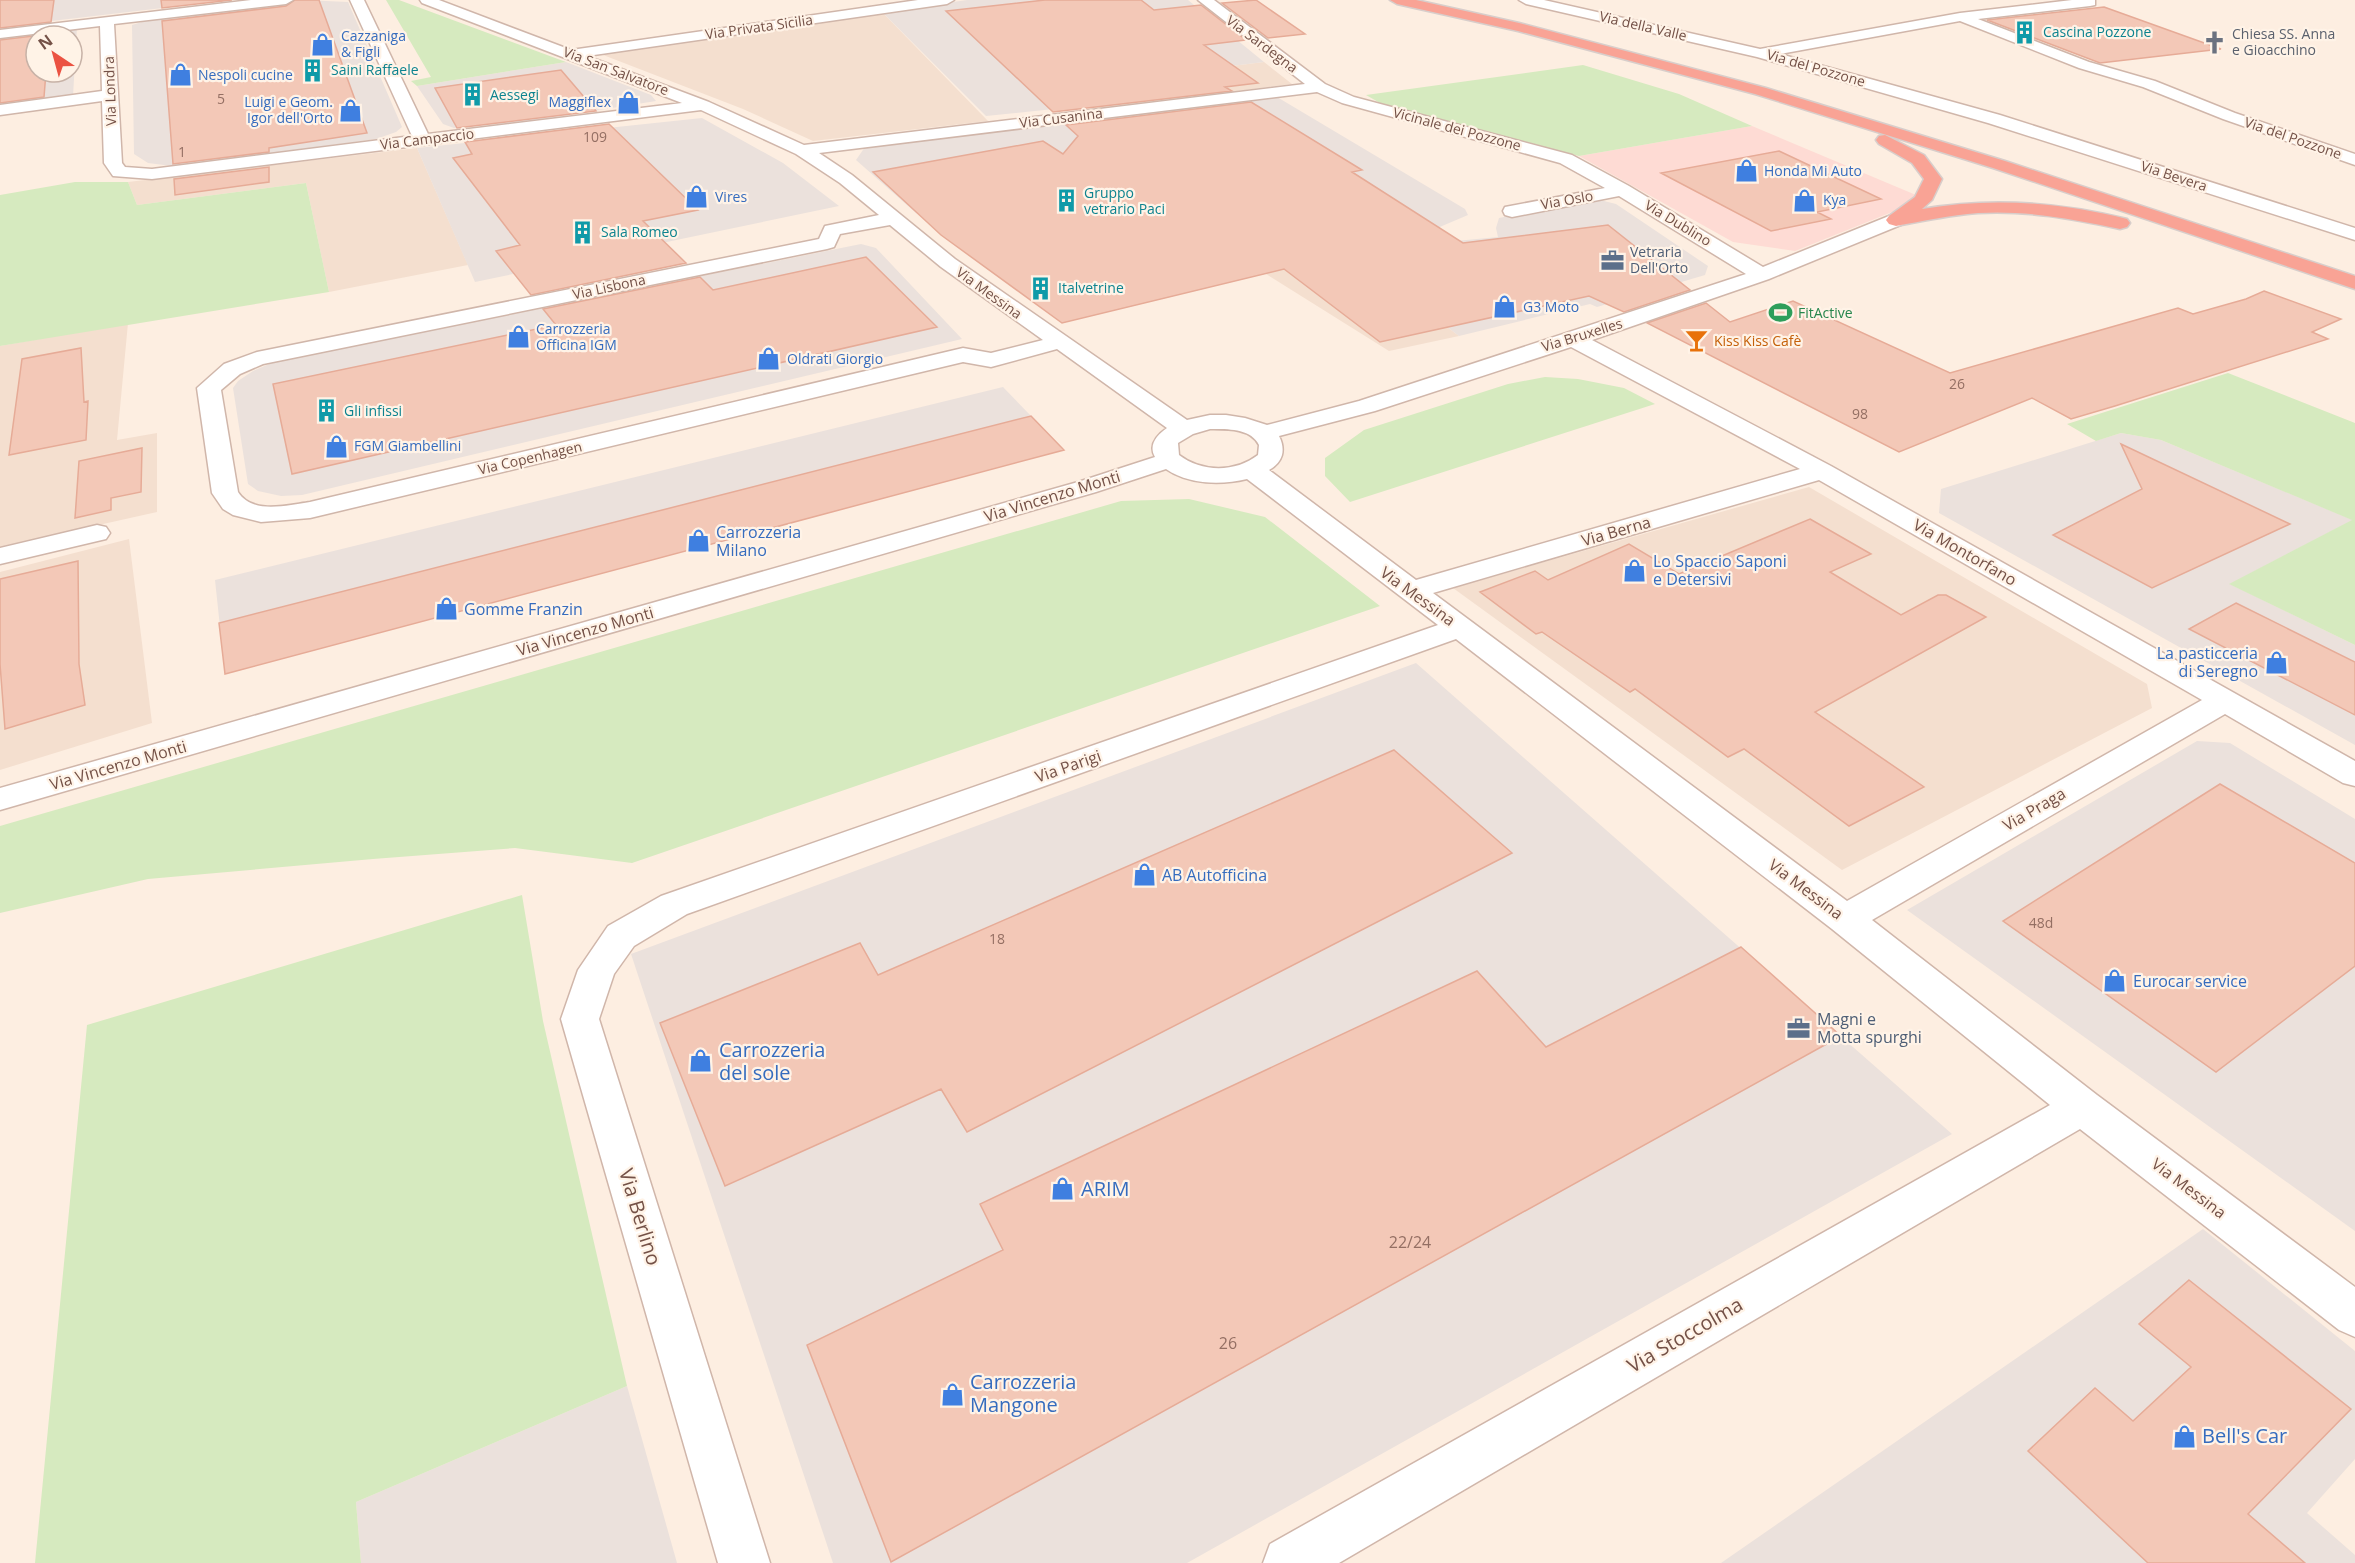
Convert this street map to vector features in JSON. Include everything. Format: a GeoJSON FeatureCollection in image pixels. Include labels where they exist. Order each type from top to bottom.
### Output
{"type":"FeatureCollection","features":[{"type":"Feature","properties":{"kind":"highway"},"geometry":{"type":"LineString","coordinates":[[1397,0],[1556,34],[1753,88],[2043,178],[2355,283]]}},
{"type":"Feature","properties":{"kind":"highway"},"geometry":{"type":"LineString","coordinates":[[1460,0],[1572,24],[1697,56]]}},
{"type":"Feature","properties":{"kind":"highway"},"geometry":{"type":"LineString","coordinates":[[1753,88],[1766,100],[1888,141],[1918,159],[1933,179],[1923,200],[1896,220]]}},
{"type":"Feature","properties":{"kind":"highway"},"geometry":{"type":"LineString","coordinates":[[1896,220],[1961,209],[2009,208],[2076,214],[2145,228],[2355,298]]}},
{"type":"Feature","properties":{"kind":"street"},"geometry":{"type":"LineString","coordinates":[[0,34],[286,0]]}},
{"type":"Feature","properties":{"kind":"street"},"geometry":{"type":"LineString","coordinates":[[357,0],[422,139]]}},
{"type":"Feature","properties":{"kind":"street","name":"Via San Salvatore"},"geometry":{"type":"LineString","coordinates":[[427,0],[751,124],[802,150]]}},
{"type":"Feature","properties":{"kind":"street","name":"Via Privata Sicilia"},"geometry":{"type":"LineString","coordinates":[[571,54],[947,0]]}},
{"type":"Feature","properties":{"kind":"street","name":"Via Sardegna"},"geometry":{"type":"LineString","coordinates":[[1205,0],[1320,87]]}},
{"type":"Feature","properties":{"kind":"street","name":"Via della Valle"},"geometry":{"type":"LineString","coordinates":[[1526,0],[1760,53]]}},
{"type":"Feature","properties":{"kind":"street","name":"Via del Pozzone"},"geometry":{"type":"LineString","coordinates":[[1760,53],[1960,17],[2090,2]]}},
{"type":"Feature","properties":{"kind":"street","name":"Via del Pozzone"},"geometry":{"type":"LineString","coordinates":[[1960,17],[2084,65],[2149,84],[2229,116],[2355,160]]}},
{"type":"Feature","properties":{"kind":"street","name":"Via Londra"},"geometry":{"type":"LineString","coordinates":[[107,21],[113,163],[119,172],[152,174]]}},
{"type":"Feature","properties":{"kind":"street","name":"Via del Pozzone"},"geometry":{"type":"LineString","coordinates":[[1760,53],[1994,119]]}},
{"type":"Feature","properties":{"kind":"street","name":"Via Cusanina"},"geometry":{"type":"LineString","coordinates":[[802,150],[1320,87]]}},
{"type":"Feature","properties":{"kind":"street","name":"Vicinale dei Pozzone"},"geometry":{"type":"LineString","coordinates":[[1320,87],[1348,100],[1566,159],[1593,173]]}},
{"type":"Feature","properties":{"kind":"street"},"geometry":{"type":"LineString","coordinates":[[0,110],[111,95]]}},
{"type":"Feature","properties":{"kind":"street","name":"Via Campaccio"},"geometry":{"type":"LineString","coordinates":[[152,174],[703,105]]}},
{"type":"Feature","properties":{"kind":"street","name":"Via Bevera"},"geometry":{"type":"LineString","coordinates":[[1994,119],[2355,234]]}},
{"type":"Feature","properties":{"kind":"street","name":"Via Messina"},"geometry":{"type":"LineString","coordinates":[[802,150],[835,170],[948,263],[1183,428]]}},
{"type":"Feature","properties":{"kind":"street","name":"Via Dublino"},"geometry":{"type":"LineString","coordinates":[[1593,173],[1762,275]]}},
{"type":"Feature","properties":{"kind":"street","name":"Via Oslo"},"geometry":{"type":"LineString","coordinates":[[1512,210],[1623,190]]}},
{"type":"Feature","properties":{"kind":"street","name":"Via Lisbona"},"geometry":{"type":"LineString","coordinates":[[316,347],[827,243],[832,230],[894,218]]}},
{"type":"Feature","properties":{"kind":"street","name":"Via Bruxelles"},"geometry":{"type":"LineString","coordinates":[[1263,433],[1367,406],[1649,314],[1762,275],[1896,220]]}},
{"type":"Feature","properties":{"kind":"street","name":"Via Montorfano"},"geometry":{"type":"LineString","coordinates":[[1571,338],[1822,471],[2355,775]]}},
{"type":"Feature","properties":{"kind":"street","name":"Via Copenhagen"},"geometry":{"type":"LineString","coordinates":[[316,347],[257,359],[218,378],[209,388],[225,493],[234,505],[252,513],[281,514],[310,510],[963,356],[991,360],[1059,342]]}},
{"type":"Feature","properties":{"kind":"street"},"geometry":{"type":"LineString","coordinates":[[1225,422],[1263,433],[1270,441],[1272,449],[1270,457],[1252,470],[1235,474],[1197,473],[1181,468],[1170,460],[1165,451],[1165,443],[1172,434],[1195,424],[1225,422]]}},
{"type":"Feature","properties":{"kind":"street","name":"Via Vincenzo Monti"},"geometry":{"type":"LineString","coordinates":[[0,799],[1087,487],[1170,460]]}},
{"type":"Feature","properties":{"kind":"street","name":"Via Messina"},"geometry":{"type":"LineString","coordinates":[[1252,470],[1845,919],[2082,1107],[2355,1315]]}},
{"type":"Feature","properties":{"kind":"street","name":"Via Berna"},"geometry":{"type":"LineString","coordinates":[[1410,591],[1822,471]]}},
{"type":"Feature","properties":{"kind":"street"},"geometry":{"type":"LineString","coordinates":[[0,556],[97,533]]}},
{"type":"Feature","properties":{"kind":"street","name":"Via Parigi"},"geometry":{"type":"LineString","coordinates":[[674,905],[1461,627]]}},
{"type":"Feature","properties":{"kind":"street","name":"Via Praga"},"geometry":{"type":"LineString","coordinates":[[1845,919],[2224,700]]}},
{"type":"Feature","properties":{"kind":"street","name":"Via Berlino"},"geometry":{"type":"LineString","coordinates":[[674,905],[621,936],[597,970],[580,1019],[744,1563]]}},
{"type":"Feature","properties":{"kind":"street","name":"Via Stoccolma"},"geometry":{"type":"LineString","coordinates":[[1289,1563],[2082,1107]]}},
{"type":"Feature","properties":{"kind":"shaded area"},"geometry":{"type":"Polygon","coordinates":[[[0,0],[231,0],[24,24],[0,27],[0,0]]]}},
{"type":"Feature","properties":{"kind":"shaded area"},"geometry":{"type":"Polygon","coordinates":[[[304,0],[348,2],[402,127],[396,132],[376,139],[172,166],[148,163],[134,154],[132,25],[158,17],[304,0]]]}},
{"type":"Feature","properties":{"kind":"shaded area"},"geometry":{"type":"Polygon","coordinates":[[[967,0],[1188,0],[1264,62],[1077,85],[1092,105],[986,116],[882,12],[967,0]]]}},
{"type":"Feature","properties":{"kind":"shaded area"},"geometry":{"type":"Polygon","coordinates":[[[882,12],[988,121],[813,141],[743,109],[598,53],[882,12]]]}},
{"type":"Feature","properties":{"kind":"shaded area"},"geometry":{"type":"Polygon","coordinates":[[[24,35],[24,84],[74,84],[73,96],[0,105],[0,38],[24,35]]]}},
{"type":"Feature","properties":{"kind":"shaded area"},"geometry":{"type":"Polygon","coordinates":[[[566,62],[651,95],[656,101],[524,122],[454,128],[443,124],[417,86],[566,62]]]}},
{"type":"Feature","properties":{"kind":"shaded area"},"geometry":{"type":"Polygon","coordinates":[[[1264,62],[1292,84],[1096,109],[1077,85],[1264,62]]]}},
{"type":"Feature","properties":{"kind":"shaded area"},"geometry":{"type":"Polygon","coordinates":[[[1277,97],[1465,209],[1468,215],[1435,229],[1456,241],[1498,237],[1496,228],[1499,218],[1600,200],[1616,204],[1708,266],[1705,275],[1597,307],[1590,304],[1459,336],[1345,249],[1270,265],[1277,271],[1062,323],[976,261],[937,225],[916,213],[856,160],[865,147],[1277,97]]]}},
{"type":"Feature","properties":{"kind":"shaded area"},"geometry":{"type":"Polygon","coordinates":[[[702,118],[783,163],[839,206],[475,282],[417,148],[702,118]]]}},
{"type":"Feature","properties":{"kind":"shaded area"},"geometry":{"type":"Polygon","coordinates":[[[1752,126],[1916,195],[1912,204],[1795,251],[1733,242],[1579,156],[1752,126]]]}},
{"type":"Feature","properties":{"kind":"shaded area"},"geometry":{"type":"Polygon","coordinates":[[[417,148],[468,265],[329,292],[306,183],[137,205],[128,182],[417,148]]]}},
{"type":"Feature","properties":{"kind":"shaded area"},"geometry":{"type":"Polygon","coordinates":[[[861,244],[876,248],[962,339],[302,495],[281,496],[258,491],[248,484],[233,388],[238,381],[253,371],[274,362],[861,244]]]}},
{"type":"Feature","properties":{"kind":"shaded area"},"geometry":{"type":"Polygon","coordinates":[[[1345,249],[1459,336],[1389,351],[1266,274],[1345,249]]]}},
{"type":"Feature","properties":{"kind":"shaded area"},"geometry":{"type":"Polygon","coordinates":[[[128,323],[117,440],[157,433],[157,512],[0,547],[0,346],[128,323]]]}},
{"type":"Feature","properties":{"kind":"shaded area"},"geometry":{"type":"Polygon","coordinates":[[[1003,387],[1064,450],[225,674],[215,580],[1003,387]]]}},
{"type":"Feature","properties":{"kind":"shaded area"},"geometry":{"type":"Polygon","coordinates":[[[2121,433],[2161,440],[2353,520],[2230,584],[2355,645],[2355,745],[1939,513],[1941,489],[2121,433]]]}},
{"type":"Feature","properties":{"kind":"shaded area"},"geometry":{"type":"Polygon","coordinates":[[[1809,487],[2147,684],[2152,708],[1842,870],[1453,588],[1809,487]]]}},
{"type":"Feature","properties":{"kind":"shaded area"},"geometry":{"type":"Polygon","coordinates":[[[129,539],[152,723],[0,770],[0,572],[129,539]]]}},
{"type":"Feature","properties":{"kind":"shaded area"},"geometry":{"type":"Polygon","coordinates":[[[1416,663],[1952,1134],[1187,1563],[833,1563],[631,954],[1416,663]]]}},
{"type":"Feature","properties":{"kind":"shaded area"},"geometry":{"type":"Polygon","coordinates":[[[2197,741],[2230,743],[2355,819],[2355,1231],[1907,910],[2197,741]]]}},
{"type":"Feature","properties":{"kind":"shaded area"},"geometry":{"type":"Polygon","coordinates":[[[2203,1229],[2355,1351],[2355,1459],[2307,1513],[2355,1555],[2355,1563],[1721,1563],[2203,1229]]]}},
{"type":"Feature","properties":{"kind":"shaded area"},"geometry":{"type":"Polygon","coordinates":[[[627,1386],[677,1563],[361,1563],[356,1502],[627,1386]]]}},
{"type":"Feature","properties":{"kind":"green space"},"geometry":{"type":"Polygon","coordinates":[[[386,0],[399,0],[566,62],[417,86],[411,81],[431,77],[386,0]]]}},
{"type":"Feature","properties":{"kind":"green space"},"geometry":{"type":"Polygon","coordinates":[[[1583,65],[1679,94],[1752,126],[1579,156],[1380,103],[1366,95],[1583,65]]]}},
{"type":"Feature","properties":{"kind":"green space"},"geometry":{"type":"Polygon","coordinates":[[[75,182],[128,182],[137,205],[306,183],[329,292],[0,346],[0,195],[75,182]]]}},
{"type":"Feature","properties":{"kind":"green space"},"geometry":{"type":"Polygon","coordinates":[[[2228,373],[2355,423],[2355,645],[2229,584],[2352,520],[2161,440],[2121,433],[2096,441],[2067,424],[2228,373]]]}},
{"type":"Feature","properties":{"kind":"green space"},"geometry":{"type":"Polygon","coordinates":[[[1545,377],[1578,379],[1624,388],[1655,404],[1350,502],[1325,476],[1325,458],[1364,430],[1508,384],[1545,377]]]}},
{"type":"Feature","properties":{"kind":"green space"},"geometry":{"type":"Polygon","coordinates":[[[1189,499],[1265,517],[1380,606],[632,863],[515,848],[373,859],[148,879],[0,913],[0,826],[1121,501],[1189,499]]]}},
{"type":"Feature","properties":{"kind":"green space"},"geometry":{"type":"Polygon","coordinates":[[[522,895],[543,1021],[627,1386],[356,1502],[361,1563],[35,1563],[87,1025],[522,895]]]}},
{"type":"Feature","properties":{"kind":"building"},"geometry":{"type":"Polygon","coordinates":[[[0,0],[54,0],[51,22],[0,28],[0,0]]]}},
{"type":"Feature","properties":{"kind":"building"},"geometry":{"type":"Polygon","coordinates":[[[161,0],[232,0],[162,8],[161,0]]]}},
{"type":"Feature","properties":{"kind":"building"},"geometry":{"type":"Polygon","coordinates":[[[295,0],[319,0],[367,133],[269,148],[269,152],[173,164],[162,21],[286,6],[295,0]]]}},
{"type":"Feature","properties":{"kind":"building"},"geometry":{"type":"Polygon","coordinates":[[[1045,0],[1141,0],[1154,10],[1201,5],[1246,40],[1204,45],[1258,83],[1225,87],[1232,91],[1053,112],[946,11],[1045,0]]]}},
{"type":"Feature","properties":{"kind":"building"},"geometry":{"type":"Polygon","coordinates":[[[1256,0],[1305,34],[1268,38],[1222,3],[1256,0]]]}},
{"type":"Feature","properties":{"kind":"building"},"geometry":{"type":"Polygon","coordinates":[[[2104,7],[2221,49],[2100,63],[1987,20],[2104,7]]]}},
{"type":"Feature","properties":{"kind":"building"},"geometry":{"type":"Polygon","coordinates":[[[24,37],[24,84],[45,84],[44,97],[0,103],[0,40],[24,37]]]}},
{"type":"Feature","properties":{"kind":"building"},"geometry":{"type":"Polygon","coordinates":[[[561,70],[596,111],[457,128],[435,88],[561,70]]]}},
{"type":"Feature","properties":{"kind":"building"},"geometry":{"type":"Polygon","coordinates":[[[1251,102],[1362,170],[1352,172],[1463,243],[1608,225],[1690,290],[1624,312],[1589,296],[1380,342],[1284,269],[1062,323],[941,235],[873,172],[1043,141],[1063,154],[1078,136],[1066,125],[1251,102]]]}},
{"type":"Feature","properties":{"kind":"building"},"geometry":{"type":"Polygon","coordinates":[[[609,124],[698,210],[643,221],[686,263],[531,295],[496,251],[520,245],[453,158],[472,154],[465,142],[609,124]]]}},
{"type":"Feature","properties":{"kind":"building"},"geometry":{"type":"Polygon","coordinates":[[[1779,151],[1881,199],[1817,212],[1831,219],[1771,231],[1661,173],[1779,151]]]}},
{"type":"Feature","properties":{"kind":"building"},"geometry":{"type":"Polygon","coordinates":[[[269,167],[269,182],[175,195],[174,179],[269,167]]]}},
{"type":"Feature","properties":{"kind":"building"},"geometry":{"type":"Polygon","coordinates":[[[866,257],[937,327],[292,474],[273,384],[556,325],[543,309],[700,277],[713,290],[866,257]]]}},
{"type":"Feature","properties":{"kind":"building"},"geometry":{"type":"Polygon","coordinates":[[[2264,291],[2341,319],[2312,332],[2328,339],[2115,406],[2071,419],[2032,398],[1899,452],[1647,323],[1706,303],[1730,322],[1793,301],[1950,373],[2178,308],[2193,314],[2246,299],[2264,291]]]}},
{"type":"Feature","properties":{"kind":"building"},"geometry":{"type":"Polygon","coordinates":[[[81,348],[84,402],[88,401],[86,440],[9,455],[22,359],[81,348]]]}},
{"type":"Feature","properties":{"kind":"building"},"geometry":{"type":"Polygon","coordinates":[[[1031,416],[1064,450],[225,674],[219,623],[1031,416]]]}},
{"type":"Feature","properties":{"kind":"building"},"geometry":{"type":"Polygon","coordinates":[[[2121,444],[2290,524],[2152,588],[2053,535],[2142,489],[2121,444]]]}},
{"type":"Feature","properties":{"kind":"building"},"geometry":{"type":"Polygon","coordinates":[[[142,448],[141,492],[111,498],[111,510],[75,518],[79,461],[142,448]]]}},
{"type":"Feature","properties":{"kind":"building"},"geometry":{"type":"Polygon","coordinates":[[[1810,519],[1871,554],[1830,572],[1901,615],[1938,595],[1946,595],[1986,617],[1815,712],[1924,787],[1849,826],[1744,749],[1728,757],[1635,689],[1630,692],[1542,632],[1536,634],[1480,592],[1535,571],[1548,580],[1629,544],[1679,574],[1810,519]]]}},
{"type":"Feature","properties":{"kind":"building"},"geometry":{"type":"Polygon","coordinates":[[[78,561],[79,664],[85,705],[5,729],[0,664],[0,579],[78,561]]]}},
{"type":"Feature","properties":{"kind":"building"},"geometry":{"type":"Polygon","coordinates":[[[2236,603],[2355,662],[2355,715],[2189,629],[2236,603]]]}},
{"type":"Feature","properties":{"kind":"building"},"geometry":{"type":"Polygon","coordinates":[[[1394,750],[1512,853],[967,1132],[941,1089],[725,1186],[660,1023],[860,943],[878,975],[1394,750]]]}},
{"type":"Feature","properties":{"kind":"building"},"geometry":{"type":"Polygon","coordinates":[[[2220,784],[2355,863],[2355,966],[2216,1072],[2003,921],[2220,784]]]}},
{"type":"Feature","properties":{"kind":"building"},"geometry":{"type":"Polygon","coordinates":[[[1741,947],[1841,1036],[891,1562],[807,1345],[1003,1250],[980,1204],[1477,971],[1546,1047],[1741,947]]]}},
{"type":"Feature","properties":{"kind":"building","name":"Bell's Car"},"geometry":{"type":"Polygon","coordinates":[[[2189,1280],[2351,1409],[2248,1514],[2305,1563],[2148,1563],[2028,1451],[2095,1388],[2133,1421],[2191,1367],[2139,1324],[2189,1280]]]}},
{"type":"Feature","properties":{"kind":"place","name":"Cascina Pozzone"},"geometry":{"type":"Point","coordinates":[2025,32]}},
{"type":"Feature","properties":{"kind":"place","name":"Chiesa SS. Anna e Gioacchino"},"geometry":{"type":"Point","coordinates":[2214,42]}},
{"type":"Feature","properties":{"kind":"place","name":"Cazzaniga & Figli"},"geometry":{"type":"Point","coordinates":[323,44]}},
{"type":"Feature","properties":{"kind":"place","name":"Saini Raffaele"},"geometry":{"type":"Point","coordinates":[313,70]}},
{"type":"Feature","properties":{"kind":"place","name":"Nespoli cucine"},"geometry":{"type":"Point","coordinates":[180,75]}},
{"type":"Feature","properties":{"kind":"place","name":"Aessegi"},"geometry":{"type":"Point","coordinates":[472,95]}},
{"type":"Feature","properties":{"kind":"place","name":"Maggiflex"},"geometry":{"type":"Point","coordinates":[629,102]}},
{"type":"Feature","properties":{"kind":"place","name":"Luigi e Geom. Igor dell'Orto"},"geometry":{"type":"Point","coordinates":[351,110]}},
{"type":"Feature","properties":{"kind":"place","name":"Honda Mi Auto"},"geometry":{"type":"Point","coordinates":[1746,171]}},
{"type":"Feature","properties":{"kind":"place","name":"Vires"},"geometry":{"type":"Point","coordinates":[697,197]}},
{"type":"Feature","properties":{"kind":"place","name":"Kya"},"geometry":{"type":"Point","coordinates":[1805,200]}},
{"type":"Feature","properties":{"kind":"place","name":"Gruppo vetrario Paci"},"geometry":{"type":"Point","coordinates":[1066,201]}},
{"type":"Feature","properties":{"kind":"place","name":"Sala Romeo"},"geometry":{"type":"Point","coordinates":[583,232]}},
{"type":"Feature","properties":{"kind":"place","name":"Vetraria Dell'Orto"},"geometry":{"type":"Point","coordinates":[1612,260]}},
{"type":"Feature","properties":{"kind":"place","name":"Italvetrine"},"geometry":{"type":"Point","coordinates":[1040,288]}},
{"type":"Feature","properties":{"kind":"place","name":"G3 Moto"},"geometry":{"type":"Point","coordinates":[1505,307]}},
{"type":"Feature","properties":{"kind":"place","name":"FitActive"},"geometry":{"type":"Point","coordinates":[1780,313]}},
{"type":"Feature","properties":{"kind":"place","name":"Carrozzeria Officina IGM"},"geometry":{"type":"Point","coordinates":[518,337]}},
{"type":"Feature","properties":{"kind":"place","name":"Kiss Kiss Cafè"},"geometry":{"type":"Point","coordinates":[1696,341]}},
{"type":"Feature","properties":{"kind":"place","name":"Oldrati Giorgio"},"geometry":{"type":"Point","coordinates":[769,359]}},
{"type":"Feature","properties":{"kind":"place","name":"Gli infissi"},"geometry":{"type":"Point","coordinates":[326,411]}},
{"type":"Feature","properties":{"kind":"place","name":"FGM Giambellini"},"geometry":{"type":"Point","coordinates":[336,446]}},
{"type":"Feature","properties":{"kind":"place","name":"Carrozzeria Milano"},"geometry":{"type":"Point","coordinates":[698,541]}},
{"type":"Feature","properties":{"kind":"place","name":"Lo Spaccio Saponi e Detersivi"},"geometry":{"type":"Point","coordinates":[1635,570]}},
{"type":"Feature","properties":{"kind":"place","name":"Gomme Franzin"},"geometry":{"type":"Point","coordinates":[446,609]}},
{"type":"Feature","properties":{"kind":"place","name":"La pasticceria di Seregno"},"geometry":{"type":"Point","coordinates":[2276,662]}},
{"type":"Feature","properties":{"kind":"place","name":"AB Autofficina"},"geometry":{"type":"Point","coordinates":[1144,875]}},
{"type":"Feature","properties":{"kind":"place","name":"Eurocar service"},"geometry":{"type":"Point","coordinates":[2115,981]}},
{"type":"Feature","properties":{"kind":"place","name":"Magni e Motta spurghi"},"geometry":{"type":"Point","coordinates":[1799,1028]}},
{"type":"Feature","properties":{"kind":"place","name":"Carrozzeria del sole"},"geometry":{"type":"Point","coordinates":[701,1061]}},
{"type":"Feature","properties":{"kind":"place","name":"ARIM"},"geometry":{"type":"Point","coordinates":[1063,1189]}},
{"type":"Feature","properties":{"kind":"place","name":"Carrozzeria Mangone"},"geometry":{"type":"Point","coordinates":[952,1394]}},
{"type":"Feature","properties":{"kind":"place","name":"Bell's Car"},"geometry":{"type":"Point","coordinates":[2184,1436]}}]}
